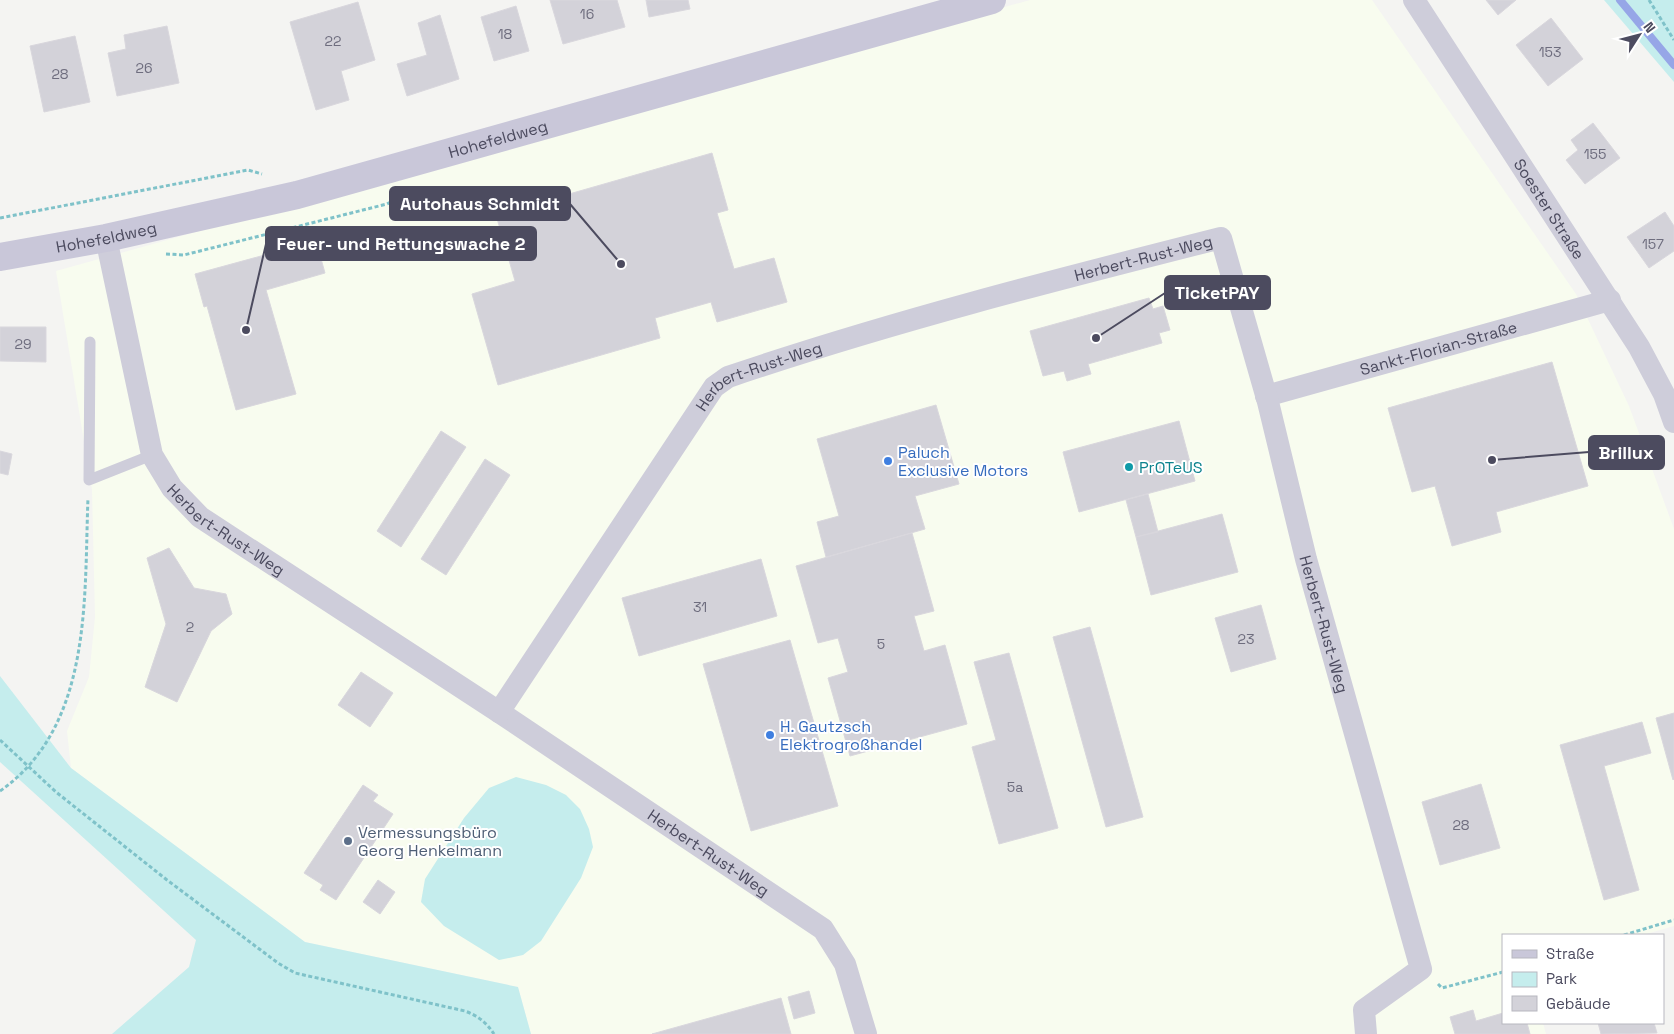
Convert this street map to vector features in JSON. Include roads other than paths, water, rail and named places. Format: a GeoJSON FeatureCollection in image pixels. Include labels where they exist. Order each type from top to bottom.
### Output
{"type":"FeatureCollection","features":[{"type":"Feature","properties":{"kind":"main road","name":"Hohefeldweg"},"geometry":{"type":"LineString","coordinates":[[0,257],[106,238],[297,195],[992,0]]}},
{"type":"Feature","properties":{"kind":"street","name":"Soester Straße"},"geometry":{"type":"LineString","coordinates":[[1414,0],[1610,300],[1656,378],[1674,422]]}},
{"type":"Feature","properties":{"kind":"street","name":"Herbert-Rust-Weg"},"geometry":{"type":"LineString","coordinates":[[106,238],[152,455],[172,488],[200,517],[499,712],[823,929],[845,964],[866,1034]]}},
{"type":"Feature","properties":{"kind":"street","name":"Herbert-Rust-Weg"},"geometry":{"type":"LineString","coordinates":[[499,712],[709,395],[728,376],[978,300],[1221,238],[1266,396],[1306,559],[1421,968],[1364,1010],[1366,1034]]}},
{"type":"Feature","properties":{"kind":"street","name":"Sankt-Florian-Straße"},"geometry":{"type":"LineString","coordinates":[[1266,396],[1610,300]]}},
{"type":"Feature","properties":{"kind":"lane"},"geometry":{"type":"LineString","coordinates":[[90,342],[89,480],[152,455]]}},
{"type":"Feature","properties":{"kind":"waterway"},"geometry":{"type":"LineString","coordinates":[[1620,0],[1674,65]]}},
{"type":"Feature","properties":{"kind":"place","name":"Autohaus Schmidt"},"geometry":{"type":"Point","coordinates":[621,264]}},
{"type":"Feature","properties":{"kind":"place","name":"Feuer- und Rettungswache 2"},"geometry":{"type":"Point","coordinates":[246,330]}},
{"type":"Feature","properties":{"kind":"place","name":"TicketPAY"},"geometry":{"type":"Point","coordinates":[1096,338]}},
{"type":"Feature","properties":{"kind":"place","name":"Brillux"},"geometry":{"type":"Point","coordinates":[1492,460]}},
{"type":"Feature","properties":{"kind":"place","name":"Paluch Exclusive Motors"},"geometry":{"type":"Point","coordinates":[888,461]}},
{"type":"Feature","properties":{"kind":"place","name":"PrOTeUS"},"geometry":{"type":"Point","coordinates":[1129,467]}},
{"type":"Feature","properties":{"kind":"place","name":"H. Gautzsch Elektrogroßhandel"},"geometry":{"type":"Point","coordinates":[770,735]}},
{"type":"Feature","properties":{"kind":"place","name":"Vermessungsbüro Georg Henkelmann"},"geometry":{"type":"Point","coordinates":[348,841]}}]}
